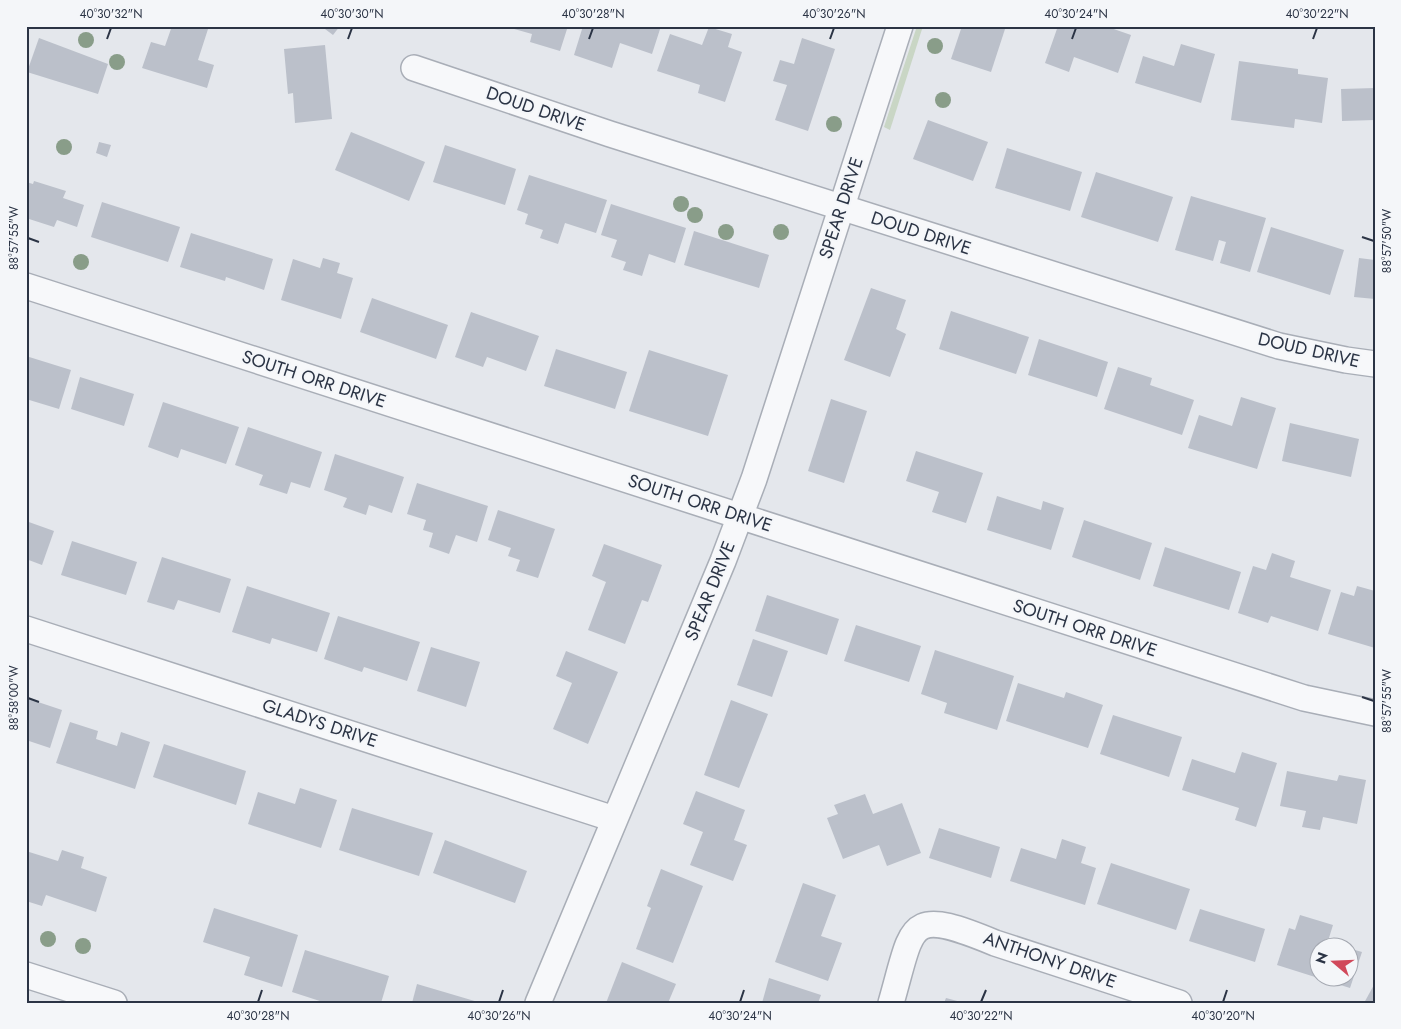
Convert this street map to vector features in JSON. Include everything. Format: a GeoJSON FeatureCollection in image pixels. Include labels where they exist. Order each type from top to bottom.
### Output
{"type":"FeatureCollection","features":[{"type":"Feature","properties":{"kind":"street","name":"SPEAR DRIVE"},"geometry":{"type":"LineString","coordinates":[[538,1003],[754,479],[900,26]]}},
{"type":"Feature","properties":{"kind":"street","name":"DOUD DRIVE"},"geometry":{"type":"LineString","coordinates":[[414,68],[610,134],[1279,346],[1329,357],[1375,364]]}},
{"type":"Feature","properties":{"kind":"street","name":"SOUTH ORR DRIVE"},"geometry":{"type":"LineString","coordinates":[[26,286],[1304,698],[1375,713]]}},
{"type":"Feature","properties":{"kind":"street","name":"GLADYS DRIVE"},"geometry":{"type":"LineString","coordinates":[[26,629],[614,819]]}},
{"type":"Feature","properties":{"kind":"street","name":"ANTHONY DRIVE"},"geometry":{"type":"LineString","coordinates":[[891,1003],[908,942],[920,926],[932,924],[965,930],[995,942],[1179,1003]]}},
{"type":"Feature","properties":{"kind":"street"},"geometry":{"type":"LineString","coordinates":[[26,975],[114,1003]]}},
{"type":"Feature","properties":{"kind":"green space"},"geometry":{"type":"Polygon","coordinates":[[[917,26],[923,26],[890,130],[884,127],[917,26]]]}},
{"type":"Feature","properties":{"kind":"building"},"geometry":{"type":"Polygon","coordinates":[[[172,26],[209,26],[198,60],[214,65],[207,88],[142,68],[151,42],[165,46],[172,26]]]}},
{"type":"Feature","properties":{"kind":"building"},"geometry":{"type":"Polygon","coordinates":[[[321,26],[340,26],[333,35],[321,26]]]}},
{"type":"Feature","properties":{"kind":"building"},"geometry":{"type":"Polygon","coordinates":[[[568,26],[560,51],[530,42],[532,34],[507,27],[568,26]]]}},
{"type":"Feature","properties":{"kind":"building"},"geometry":{"type":"Polygon","coordinates":[[[583,26],[661,26],[652,54],[620,43],[612,68],[574,55],[583,26]]]}},
{"type":"Feature","properties":{"kind":"building"},"geometry":{"type":"Polygon","coordinates":[[[962,26],[1006,26],[991,72],[951,59],[962,26]]]}},
{"type":"Feature","properties":{"kind":"building"},"geometry":{"type":"Polygon","coordinates":[[[1058,26],[1105,26],[1131,35],[1118,73],[1074,57],[1069,72],[1045,63],[1058,26]]]}},
{"type":"Feature","properties":{"kind":"building"},"geometry":{"type":"Polygon","coordinates":[[[709,27],[732,34],[728,47],[742,52],[725,102],[698,93],[700,85],[657,71],[670,34],[702,45],[709,27]]]}},
{"type":"Feature","properties":{"kind":"building"},"geometry":{"type":"Polygon","coordinates":[[[39,38],[108,64],[98,94],[27,72],[39,38]]]}},
{"type":"Feature","properties":{"kind":"building"},"geometry":{"type":"Polygon","coordinates":[[[802,38],[835,49],[808,131],[775,120],[787,85],[773,81],[780,60],[794,64],[802,38]]]}},
{"type":"Feature","properties":{"kind":"building"},"geometry":{"type":"Polygon","coordinates":[[[1181,44],[1215,54],[1201,103],[1135,83],[1143,56],[1174,66],[1181,44]]]}},
{"type":"Feature","properties":{"kind":"building"},"geometry":{"type":"Polygon","coordinates":[[[325,45],[332,119],[295,123],[293,93],[288,94],[284,49],[325,45]]]}},
{"type":"Feature","properties":{"kind":"building"},"geometry":{"type":"Polygon","coordinates":[[[1239,61],[1298,69],[1298,74],[1328,78],[1322,123],[1295,119],[1294,128],[1231,120],[1239,61]]]}},
{"type":"Feature","properties":{"kind":"building"},"geometry":{"type":"Polygon","coordinates":[[[1375,88],[1375,120],[1342,121],[1341,89],[1375,88]]]}},
{"type":"Feature","properties":{"kind":"building"},"geometry":{"type":"Polygon","coordinates":[[[928,120],[988,142],[973,181],[913,159],[928,120]]]}},
{"type":"Feature","properties":{"kind":"building"},"geometry":{"type":"Polygon","coordinates":[[[351,132],[425,162],[409,201],[335,170],[351,132]]]}},
{"type":"Feature","properties":{"kind":"building"},"geometry":{"type":"Polygon","coordinates":[[[99,142],[111,145],[107,157],[96,153],[99,142]]]}},
{"type":"Feature","properties":{"kind":"building"},"geometry":{"type":"Polygon","coordinates":[[[445,145],[516,169],[505,205],[433,182],[445,145]]]}},
{"type":"Feature","properties":{"kind":"building"},"geometry":{"type":"Polygon","coordinates":[[[1007,148],[1082,172],[1070,211],[995,188],[1007,148]]]}},
{"type":"Feature","properties":{"kind":"building"},"geometry":{"type":"Polygon","coordinates":[[[1096,172],[1173,197],[1158,242],[1081,217],[1096,172]]]}},
{"type":"Feature","properties":{"kind":"building"},"geometry":{"type":"Polygon","coordinates":[[[529,175],[607,200],[596,233],[565,223],[558,244],[540,238],[543,230],[525,224],[528,214],[517,210],[529,175]]]}},
{"type":"Feature","properties":{"kind":"building"},"geometry":{"type":"Polygon","coordinates":[[[34,181],[66,191],[63,198],[84,205],[77,227],[57,220],[54,227],[26,218],[26,182],[33,184],[34,181]]]}},
{"type":"Feature","properties":{"kind":"building"},"geometry":{"type":"Polygon","coordinates":[[[1191,196],[1266,218],[1250,272],[1220,263],[1226,242],[1219,240],[1213,261],[1175,250],[1191,196]]]}},
{"type":"Feature","properties":{"kind":"building"},"geometry":{"type":"Polygon","coordinates":[[[102,202],[180,227],[168,262],[91,237],[102,202]]]}},
{"type":"Feature","properties":{"kind":"building"},"geometry":{"type":"Polygon","coordinates":[[[611,204],[686,228],[675,263],[649,254],[642,276],[623,270],[626,262],[611,257],[617,240],[601,235],[611,204]]]}},
{"type":"Feature","properties":{"kind":"building"},"geometry":{"type":"Polygon","coordinates":[[[1271,227],[1344,250],[1330,295],[1257,272],[1271,227]]]}},
{"type":"Feature","properties":{"kind":"building"},"geometry":{"type":"Polygon","coordinates":[[[694,231],[769,255],[759,288],[684,265],[694,231]]]}},
{"type":"Feature","properties":{"kind":"building"},"geometry":{"type":"Polygon","coordinates":[[[191,233],[273,259],[264,290],[226,277],[225,281],[180,267],[191,233]]]}},
{"type":"Feature","properties":{"kind":"building"},"geometry":{"type":"Polygon","coordinates":[[[323,258],[340,263],[337,273],[353,278],[341,319],[281,300],[293,259],[320,268],[323,258]]]}},
{"type":"Feature","properties":{"kind":"building"},"geometry":{"type":"Polygon","coordinates":[[[1359,258],[1375,260],[1375,299],[1354,297],[1359,258]]]}},
{"type":"Feature","properties":{"kind":"building"},"geometry":{"type":"Polygon","coordinates":[[[871,288],[906,300],[896,329],[906,334],[890,377],[844,360],[871,288]]]}},
{"type":"Feature","properties":{"kind":"building"},"geometry":{"type":"Polygon","coordinates":[[[372,298],[448,325],[436,359],[360,332],[372,298]]]}},
{"type":"Feature","properties":{"kind":"building"},"geometry":{"type":"Polygon","coordinates":[[[951,311],[1029,337],[1016,374],[939,349],[951,311]]]}},
{"type":"Feature","properties":{"kind":"building"},"geometry":{"type":"Polygon","coordinates":[[[471,312],[539,336],[526,371],[487,357],[483,367],[455,357],[471,312]]]}},
{"type":"Feature","properties":{"kind":"building"},"geometry":{"type":"Polygon","coordinates":[[[1039,339],[1108,362],[1097,397],[1028,375],[1039,339]]]}},
{"type":"Feature","properties":{"kind":"building"},"geometry":{"type":"Polygon","coordinates":[[[556,349],[627,372],[615,409],[544,386],[556,349]]]}},
{"type":"Feature","properties":{"kind":"building"},"geometry":{"type":"Polygon","coordinates":[[[649,350],[728,375],[708,436],[629,411],[649,350]]]}},
{"type":"Feature","properties":{"kind":"building"},"geometry":{"type":"Polygon","coordinates":[[[26,356],[71,370],[59,409],[26,399],[26,356]]]}},
{"type":"Feature","properties":{"kind":"building"},"geometry":{"type":"Polygon","coordinates":[[[1118,367],[1152,378],[1150,385],[1194,400],[1182,435],[1104,409],[1118,367]]]}},
{"type":"Feature","properties":{"kind":"building"},"geometry":{"type":"Polygon","coordinates":[[[80,377],[134,394],[124,426],[71,409],[80,377]]]}},
{"type":"Feature","properties":{"kind":"building"},"geometry":{"type":"Polygon","coordinates":[[[1241,397],[1276,408],[1257,469],[1188,448],[1199,415],[1232,426],[1241,397]]]}},
{"type":"Feature","properties":{"kind":"building"},"geometry":{"type":"Polygon","coordinates":[[[831,399],[867,411],[844,483],[808,471],[831,399]]]}},
{"type":"Feature","properties":{"kind":"building"},"geometry":{"type":"Polygon","coordinates":[[[163,402],[239,427],[226,464],[181,449],[178,458],[148,447],[163,402]]]}},
{"type":"Feature","properties":{"kind":"building"},"geometry":{"type":"Polygon","coordinates":[[[1290,423],[1359,439],[1351,477],[1282,461],[1290,423]]]}},
{"type":"Feature","properties":{"kind":"building"},"geometry":{"type":"Polygon","coordinates":[[[248,427],[322,452],[310,488],[291,482],[287,494],[259,485],[263,475],[235,465],[248,427]]]}},
{"type":"Feature","properties":{"kind":"building"},"geometry":{"type":"Polygon","coordinates":[[[916,451],[983,473],[966,523],[932,512],[939,492],[906,481],[916,451]]]}},
{"type":"Feature","properties":{"kind":"building"},"geometry":{"type":"Polygon","coordinates":[[[335,454],[404,477],[392,513],[369,505],[366,515],[343,507],[347,498],[324,490],[335,454]]]}},
{"type":"Feature","properties":{"kind":"building"},"geometry":{"type":"Polygon","coordinates":[[[417,483],[488,506],[477,542],[456,535],[449,554],[429,547],[433,533],[423,530],[426,520],[407,514],[417,483]]]}},
{"type":"Feature","properties":{"kind":"building"},"geometry":{"type":"Polygon","coordinates":[[[997,496],[1041,510],[1043,501],[1064,508],[1051,550],[987,530],[997,496]]]}},
{"type":"Feature","properties":{"kind":"building"},"geometry":{"type":"Polygon","coordinates":[[[498,510],[555,529],[538,578],[516,571],[520,560],[508,556],[511,548],[488,540],[498,510]]]}},
{"type":"Feature","properties":{"kind":"building"},"geometry":{"type":"Polygon","coordinates":[[[1084,520],[1152,543],[1140,580],[1072,557],[1084,520]]]}},
{"type":"Feature","properties":{"kind":"building"},"geometry":{"type":"Polygon","coordinates":[[[26,521],[54,531],[42,565],[26,559],[26,521]]]}},
{"type":"Feature","properties":{"kind":"building"},"geometry":{"type":"Polygon","coordinates":[[[72,541],[137,562],[126,595],[61,575],[72,541]]]}},
{"type":"Feature","properties":{"kind":"building"},"geometry":{"type":"Polygon","coordinates":[[[604,544],[662,565],[648,602],[642,600],[625,644],[588,630],[606,582],[592,576],[604,544]]]}},
{"type":"Feature","properties":{"kind":"building"},"geometry":{"type":"Polygon","coordinates":[[[1165,547],[1241,572],[1229,610],[1153,586],[1165,547]]]}},
{"type":"Feature","properties":{"kind":"building"},"geometry":{"type":"Polygon","coordinates":[[[1272,553],[1295,561],[1290,577],[1331,590],[1318,631],[1271,616],[1268,623],[1238,613],[1253,566],[1266,570],[1272,553]]]}},
{"type":"Feature","properties":{"kind":"building"},"geometry":{"type":"Polygon","coordinates":[[[162,557],[231,579],[220,613],[178,600],[174,610],[147,602],[162,557]]]}},
{"type":"Feature","properties":{"kind":"building"},"geometry":{"type":"Polygon","coordinates":[[[247,586],[330,613],[317,652],[272,638],[270,644],[232,632],[247,586]]]}},
{"type":"Feature","properties":{"kind":"building"},"geometry":{"type":"Polygon","coordinates":[[[1357,586],[1375,591],[1375,648],[1328,634],[1341,592],[1354,596],[1357,586]]]}},
{"type":"Feature","properties":{"kind":"building"},"geometry":{"type":"Polygon","coordinates":[[[767,595],[839,619],[827,655],[755,631],[767,595]]]}},
{"type":"Feature","properties":{"kind":"building"},"geometry":{"type":"Polygon","coordinates":[[[338,616],[420,642],[407,681],[364,667],[362,672],[324,659],[338,616]]]}},
{"type":"Feature","properties":{"kind":"building"},"geometry":{"type":"Polygon","coordinates":[[[856,625],[921,646],[909,682],[844,661],[856,625]]]}},
{"type":"Feature","properties":{"kind":"building"},"geometry":{"type":"Polygon","coordinates":[[[753,639],[788,651],[772,697],[737,685],[753,639]]]}},
{"type":"Feature","properties":{"kind":"building"},"geometry":{"type":"Polygon","coordinates":[[[431,647],[480,662],[466,707],[417,691],[431,647]]]}},
{"type":"Feature","properties":{"kind":"building"},"geometry":{"type":"Polygon","coordinates":[[[935,650],[1014,676],[997,730],[944,713],[947,703],[921,694],[935,650]]]}},
{"type":"Feature","properties":{"kind":"building"},"geometry":{"type":"Polygon","coordinates":[[[566,651],[618,672],[588,744],[553,729],[572,683],[556,676],[566,651]]]}},
{"type":"Feature","properties":{"kind":"building"},"geometry":{"type":"Polygon","coordinates":[[[1018,683],[1064,698],[1066,692],[1103,705],[1088,748],[1006,721],[1018,683]]]}},
{"type":"Feature","properties":{"kind":"building"},"geometry":{"type":"Polygon","coordinates":[[[26,698],[62,710],[50,748],[26,740],[26,698]]]}},
{"type":"Feature","properties":{"kind":"building"},"geometry":{"type":"Polygon","coordinates":[[[731,700],[768,714],[739,788],[704,775],[731,700]]]}},
{"type":"Feature","properties":{"kind":"building"},"geometry":{"type":"Polygon","coordinates":[[[1113,715],[1182,737],[1169,777],[1100,754],[1113,715]]]}},
{"type":"Feature","properties":{"kind":"building"},"geometry":{"type":"Polygon","coordinates":[[[70,722],[98,731],[96,739],[117,746],[121,732],[150,742],[135,789],[56,763],[70,722]]]}},
{"type":"Feature","properties":{"kind":"building"},"geometry":{"type":"Polygon","coordinates":[[[164,744],[246,771],[236,805],[153,777],[164,744]]]}},
{"type":"Feature","properties":{"kind":"building"},"geometry":{"type":"Polygon","coordinates":[[[1242,752],[1277,763],[1256,827],[1235,820],[1239,808],[1182,790],[1192,759],[1235,773],[1242,752]]]}},
{"type":"Feature","properties":{"kind":"building"},"geometry":{"type":"Polygon","coordinates":[[[1287,771],[1337,781],[1339,775],[1366,780],[1357,824],[1323,817],[1320,830],[1302,827],[1306,811],[1280,806],[1287,771]]]}},
{"type":"Feature","properties":{"kind":"building"},"geometry":{"type":"Polygon","coordinates":[[[300,788],[337,800],[321,848],[248,824],[258,792],[295,804],[300,788]]]}},
{"type":"Feature","properties":{"kind":"building"},"geometry":{"type":"Polygon","coordinates":[[[696,791],[745,810],[734,840],[747,845],[733,881],[690,865],[703,832],[683,824],[696,791]]]}},
{"type":"Feature","properties":{"kind":"building"},"geometry":{"type":"Polygon","coordinates":[[[865,794],[873,814],[902,803],[921,853],[887,866],[879,845],[843,859],[827,818],[838,814],[834,805],[865,794]]]}},
{"type":"Feature","properties":{"kind":"building"},"geometry":{"type":"Polygon","coordinates":[[[352,808],[433,833],[419,876],[339,850],[352,808]]]}},
{"type":"Feature","properties":{"kind":"building"},"geometry":{"type":"Polygon","coordinates":[[[939,828],[1000,847],[991,878],[929,858],[939,828]]]}},
{"type":"Feature","properties":{"kind":"building"},"geometry":{"type":"Polygon","coordinates":[[[1062,839],[1086,847],[1081,863],[1096,868],[1085,905],[1010,881],[1021,848],[1056,859],[1062,839]]]}},
{"type":"Feature","properties":{"kind":"building"},"geometry":{"type":"Polygon","coordinates":[[[445,840],[527,871],[515,903],[433,873],[445,840]]]}},
{"type":"Feature","properties":{"kind":"building"},"geometry":{"type":"Polygon","coordinates":[[[62,850],[84,857],[81,868],[107,877],[96,912],[46,895],[42,906],[26,901],[26,851],[58,861],[62,850]]]}},
{"type":"Feature","properties":{"kind":"building"},"geometry":{"type":"Polygon","coordinates":[[[1111,863],[1190,889],[1176,930],[1097,904],[1111,863]]]}},
{"type":"Feature","properties":{"kind":"building"},"geometry":{"type":"Polygon","coordinates":[[[661,869],[703,886],[673,963],[636,949],[651,908],[647,906],[661,869]]]}},
{"type":"Feature","properties":{"kind":"building"},"geometry":{"type":"Polygon","coordinates":[[[803,883],[836,895],[821,936],[842,943],[828,981],[775,962],[803,883]]]}},
{"type":"Feature","properties":{"kind":"building"},"geometry":{"type":"Polygon","coordinates":[[[214,908],[298,935],[282,987],[244,975],[250,957],[203,942],[214,908]]]}},
{"type":"Feature","properties":{"kind":"building"},"geometry":{"type":"Polygon","coordinates":[[[1200,909],[1265,929],[1255,962],[1189,941],[1200,909]]]}},
{"type":"Feature","properties":{"kind":"building"},"geometry":{"type":"Polygon","coordinates":[[[1300,915],[1333,925],[1330,936],[1308,936],[1308,975],[1277,965],[1289,928],[1295,930],[1300,915]]]}},
{"type":"Feature","properties":{"kind":"building"},"geometry":{"type":"Polygon","coordinates":[[[305,950],[389,976],[381,1003],[351,1001],[350,1003],[326,1003],[292,992],[305,950]]]}},
{"type":"Feature","properties":{"kind":"building"},"geometry":{"type":"Polygon","coordinates":[[[1358,951],[1362,952],[1358,964],[1358,951]]]}},
{"type":"Feature","properties":{"kind":"building"},"geometry":{"type":"Polygon","coordinates":[[[622,962],[676,984],[668,1003],[606,1003],[622,962]]]}},
{"type":"Feature","properties":{"kind":"building"},"geometry":{"type":"Polygon","coordinates":[[[769,978],[821,995],[818,1003],[762,1003],[769,978]]]}},
{"type":"Feature","properties":{"kind":"building"},"geometry":{"type":"Polygon","coordinates":[[[1375,983],[1375,1003],[1364,1003],[1375,983]]]}},
{"type":"Feature","properties":{"kind":"building"},"geometry":{"type":"Polygon","coordinates":[[[417,984],[478,1002],[478,1003],[412,1003],[417,984]]]}},
{"type":"Feature","properties":{"kind":"building"},"geometry":{"type":"Polygon","coordinates":[[[946,998],[961,1002],[961,1003],[944,1003],[946,998]]]}}]}
